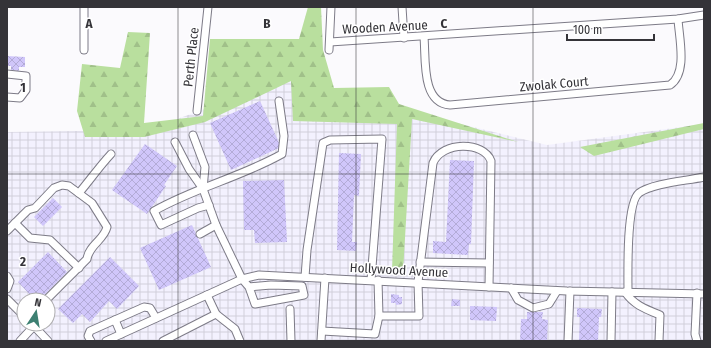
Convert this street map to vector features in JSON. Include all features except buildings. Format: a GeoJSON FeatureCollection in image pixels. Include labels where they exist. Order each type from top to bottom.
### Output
{"type":"FeatureCollection","features":[{"type":"Feature","properties":{"kind":"street"},"geometry":{"type":"LineString","coordinates":[[84,7],[84,50]]}},
{"type":"Feature","properties":{"kind":"street","name":"Perth Place"},"geometry":{"type":"LineString","coordinates":[[197,110],[208,7]]}},
{"type":"Feature","properties":{"kind":"street"},"geometry":{"type":"LineString","coordinates":[[329,50],[331,7]]}},
{"type":"Feature","properties":{"kind":"street"},"geometry":{"type":"LineString","coordinates":[[402,7],[404,38]]}},
{"type":"Feature","properties":{"kind":"street","name":"Wooden Avenue"},"geometry":{"type":"LineString","coordinates":[[330,42],[424,37],[678,19],[704,15]]}},
{"type":"Feature","properties":{"kind":"street","name":"Zwolak Court"},"geometry":{"type":"LineString","coordinates":[[424,37],[429,89],[436,100],[450,105],[670,85],[677,79],[680,71],[678,19]]}},
{"type":"Feature","properties":{"kind":"street"},"geometry":{"type":"LineString","coordinates":[[7,74],[26,76],[26,90],[20,98],[7,97]]}},
{"type":"Feature","properties":{"kind":"street"},"geometry":{"type":"LineString","coordinates":[[209,205],[198,208],[161,225],[154,211],[177,198],[250,170],[282,154],[284,136],[279,101]]}},
{"type":"Feature","properties":{"kind":"street"},"geometry":{"type":"LineString","coordinates":[[193,135],[205,167],[203,189]]}},
{"type":"Feature","properties":{"kind":"street"},"geometry":{"type":"LineString","coordinates":[[305,277],[307,250],[323,143],[330,140],[382,139],[375,280],[379,316],[375,334],[322,331]]}},
{"type":"Feature","properties":{"kind":"street"},"geometry":{"type":"LineString","coordinates":[[175,142],[189,169],[203,189],[216,225],[242,280],[249,287],[255,304],[304,295],[302,286],[249,287]]}},
{"type":"Feature","properties":{"kind":"street"},"geometry":{"type":"LineString","coordinates":[[379,316],[419,316],[418,282],[433,163],[436,155],[448,148],[459,146],[484,150],[488,154],[491,161],[489,287]]}},
{"type":"Feature","properties":{"kind":"street"},"geometry":{"type":"LineString","coordinates":[[79,193],[92,178],[95,171],[111,154]]}},
{"type":"Feature","properties":{"kind":"street"},"geometry":{"type":"LineString","coordinates":[[659,341],[660,315],[640,307],[631,300],[626,292],[632,204],[638,194],[651,188],[704,177]]}},
{"type":"Feature","properties":{"kind":"street"},"geometry":{"type":"LineString","coordinates":[[7,231],[28,210],[35,208],[54,188],[62,185],[69,186],[92,203],[108,227],[106,233],[88,252],[87,259],[54,292]]}},
{"type":"Feature","properties":{"kind":"street"},"geometry":{"type":"LineString","coordinates":[[15,223],[30,238],[50,240],[79,268]]}},
{"type":"Feature","properties":{"kind":"street"},"geometry":{"type":"LineString","coordinates":[[200,234],[216,225]]}},
{"type":"Feature","properties":{"kind":"street"},"geometry":{"type":"LineString","coordinates":[[420,262],[489,263]]}},
{"type":"Feature","properties":{"kind":"street","name":"Hollywood Avenue"},"geometry":{"type":"LineString","coordinates":[[106,341],[207,295],[242,280],[259,275],[418,282],[557,291],[701,294]]}},
{"type":"Feature","properties":{"kind":"street"},"geometry":{"type":"LineString","coordinates":[[7,276],[10,281],[7,290]]}},
{"type":"Feature","properties":{"kind":"street"},"geometry":{"type":"LineString","coordinates":[[321,341],[325,278]]}},
{"type":"Feature","properties":{"kind":"street"},"geometry":{"type":"LineString","coordinates":[[511,288],[518,300],[533,308],[549,304],[557,291]]}},
{"type":"Feature","properties":{"kind":"street"},"geometry":{"type":"LineString","coordinates":[[568,341],[570,291]]}},
{"type":"Feature","properties":{"kind":"street"},"geometry":{"type":"LineString","coordinates":[[611,341],[612,292]]}},
{"type":"Feature","properties":{"kind":"street"},"geometry":{"type":"LineString","coordinates":[[697,341],[695,334],[696,305],[701,294]]}},
{"type":"Feature","properties":{"kind":"street"},"geometry":{"type":"LineString","coordinates":[[207,295],[216,314],[235,330],[240,341]]}},
{"type":"Feature","properties":{"kind":"street"},"geometry":{"type":"LineString","coordinates":[[7,299],[16,308]]}},
{"type":"Feature","properties":{"kind":"street"},"geometry":{"type":"LineString","coordinates":[[696,305],[704,305]]}},
{"type":"Feature","properties":{"kind":"street"},"geometry":{"type":"LineString","coordinates":[[91,341],[88,336],[90,331],[144,307],[150,308],[156,318]]}},
{"type":"Feature","properties":{"kind":"street"},"geometry":{"type":"LineString","coordinates":[[290,309],[291,341]]}},
{"type":"Feature","properties":{"kind":"street"},"geometry":{"type":"LineString","coordinates":[[163,341],[216,314]]}},
{"type":"Feature","properties":{"kind":"street"},"geometry":{"type":"LineString","coordinates":[[114,320],[121,334]]}},
{"type":"Feature","properties":{"kind":"street"},"geometry":{"type":"LineString","coordinates":[[20,341],[27,332]]}},
{"type":"Feature","properties":{"kind":"street"},"geometry":{"type":"LineString","coordinates":[[40,332],[48,341]]}},
{"type":"Feature","properties":{"kind":"shaded area"},"geometry":{"type":"Polygon","coordinates":[[[298,75],[383,105],[547,145],[704,124],[704,341],[7,341],[7,132],[147,130],[298,75]]]}},
{"type":"Feature","properties":{"kind":"green space"},"geometry":{"type":"Polygon","coordinates":[[[308,7],[321,7],[323,50],[334,88],[389,87],[399,104],[518,142],[412,119],[403,272],[392,271],[397,124],[293,121],[291,81],[205,122],[144,137],[85,137],[77,111],[82,64],[120,68],[128,32],[150,33],[144,123],[203,116],[210,39],[299,39],[308,7]]]}},
{"type":"Feature","properties":{"kind":"green space"},"geometry":{"type":"Polygon","coordinates":[[[704,123],[704,129],[594,156],[580,147],[704,123]]]}}]}
